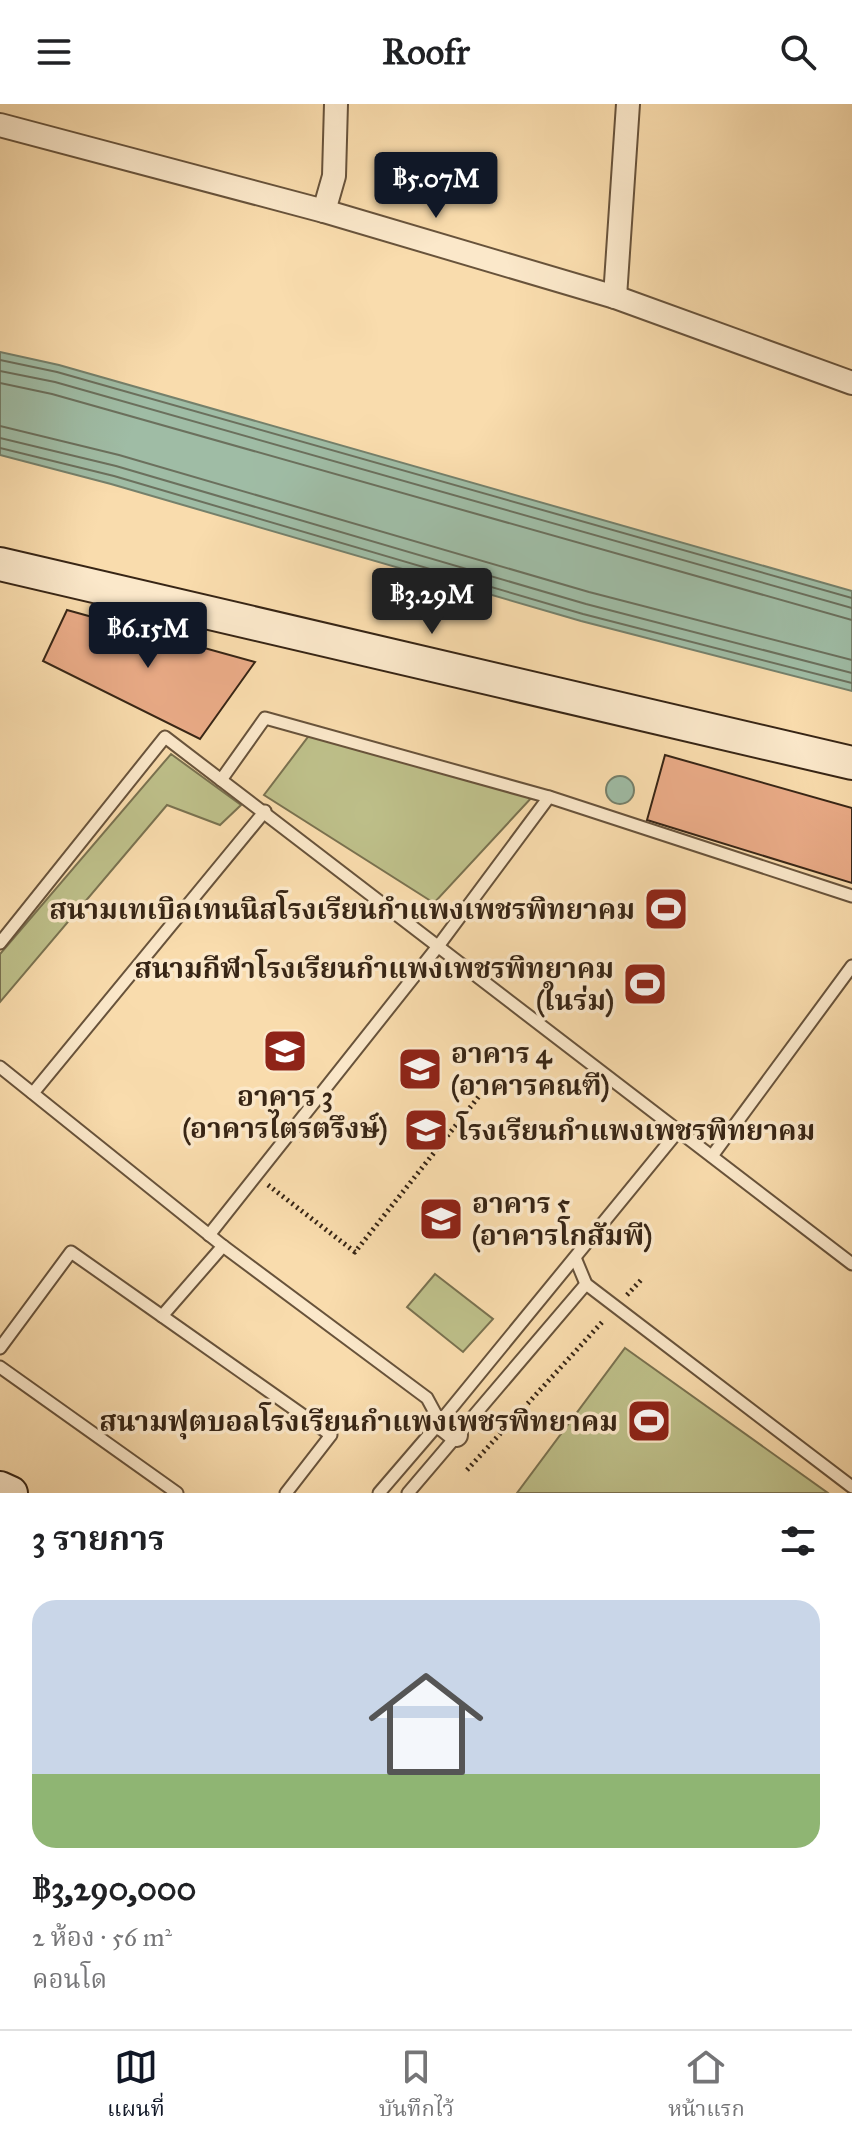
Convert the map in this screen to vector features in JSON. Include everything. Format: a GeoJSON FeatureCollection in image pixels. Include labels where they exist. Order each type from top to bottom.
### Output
{"type":"FeatureCollection","features":[{"type":"Feature","properties":{"kind":"street"},"geometry":{"type":"LineString","coordinates":[[324,211],[334,176],[336,104]]}},
{"type":"Feature","properties":{"kind":"street"},"geometry":{"type":"LineString","coordinates":[[615,297],[628,104]]}},
{"type":"Feature","properties":{"kind":"street"},"geometry":{"type":"LineString","coordinates":[[0,125],[324,211],[615,297],[852,383]]}},
{"type":"Feature","properties":{"kind":"street"},"geometry":{"type":"LineString","coordinates":[[0,564],[852,763]]}},
{"type":"Feature","properties":{"kind":"street"},"geometry":{"type":"LineString","coordinates":[[0,1488],[11,1493]]}},
{"type":"Feature","properties":{"kind":"lane"},"geometry":{"type":"LineString","coordinates":[[221,780],[265,718],[549,797],[852,896]]}},
{"type":"Feature","properties":{"kind":"lane"},"geometry":{"type":"LineString","coordinates":[[0,943],[165,737],[852,1264]]}},
{"type":"Feature","properties":{"kind":"lane"},"geometry":{"type":"LineString","coordinates":[[209,1235],[439,945],[549,797]]}},
{"type":"Feature","properties":{"kind":"lane"},"geometry":{"type":"LineString","coordinates":[[33,1093],[265,811]]}},
{"type":"Feature","properties":{"kind":"lane"},"geometry":{"type":"LineString","coordinates":[[712,1156],[852,966]]}},
{"type":"Feature","properties":{"kind":"lane"},"geometry":{"type":"LineString","coordinates":[[0,1067],[223,1246],[427,1398],[448,1428]]}},
{"type":"Feature","properties":{"kind":"lane"},"geometry":{"type":"LineString","coordinates":[[408,1493],[448,1428],[679,1130]]}},
{"type":"Feature","properties":{"kind":"lane"},"geometry":{"type":"LineString","coordinates":[[162,1316],[223,1246]]}},
{"type":"Feature","properties":{"kind":"lane"},"geometry":{"type":"LineString","coordinates":[[0,1348],[71,1252],[331,1435],[286,1493]]}},
{"type":"Feature","properties":{"kind":"lane"},"geometry":{"type":"LineString","coordinates":[[576,1260],[586,1284],[852,1487]]}},
{"type":"Feature","properties":{"kind":"lane"},"geometry":{"type":"LineString","coordinates":[[379,1493],[448,1428],[586,1284]]}},
{"type":"Feature","properties":{"kind":"lane"},"geometry":{"type":"LineString","coordinates":[[0,1367],[177,1493]]}},
{"type":"Feature","properties":{"kind":"path"},"geometry":{"type":"LineString","coordinates":[[257,1177],[355,1252],[480,1095]]}},
{"type":"Feature","properties":{"kind":"path"},"geometry":{"type":"LineString","coordinates":[[621,1302],[641,1280]]}},
{"type":"Feature","properties":{"kind":"path"},"geometry":{"type":"LineString","coordinates":[[467,1470],[610,1314]]}},
{"type":"Feature","properties":{"kind":"green space"},"geometry":{"type":"Polygon","coordinates":[[[311,733],[534,795],[434,903],[264,795],[311,733]]]}},
{"type":"Feature","properties":{"kind":"green space"},"geometry":{"type":"Polygon","coordinates":[[[171,754],[241,805],[220,825],[167,805],[0,1002],[0,954],[171,754]]]}},
{"type":"Feature","properties":{"kind":"green space"},"geometry":{"type":"Polygon","coordinates":[[[435,1274],[493,1319],[463,1352],[407,1307],[435,1274]]]}},
{"type":"Feature","properties":{"kind":"green space","name":"สนามฟุตบอลโรงเรียนกำแพงเพชรพิทยาคม"},"geometry":{"type":"Polygon","coordinates":[[[625,1348],[828,1493],[517,1493],[625,1348]]]}},
{"type":"Feature","properties":{"kind":"water"},"geometry":{"type":"Polygon","coordinates":[[[0,352],[59,365],[852,591],[852,691],[581,621],[111,484],[0,455],[0,352]]]}},
{"type":"Feature","properties":{"kind":"water"},"geometry":{"type":"Polygon","coordinates":[[[620,776],[630,780],[634,790],[630,800],[620,804],[610,800],[606,790],[610,780],[620,776]]]}},
{"type":"Feature","properties":{"kind":"building"},"geometry":{"type":"Polygon","coordinates":[[[67,610],[255,662],[200,739],[43,661],[67,610]]]}},
{"type":"Feature","properties":{"kind":"building"},"geometry":{"type":"Polygon","coordinates":[[[665,755],[852,808],[852,883],[647,820],[665,755]]]}},
{"type":"Feature","properties":{"kind":"place","name":"สนามเทเบิลเทนนิสโรงเรียนกำแพงเพชรพิทยาคม"},"geometry":{"type":"Point","coordinates":[666,909]}},
{"type":"Feature","properties":{"kind":"place","name":"สนามกีฬาโรงเรียนกำแพงเพชรพิทยาคม (ในร่ม)"},"geometry":{"type":"Point","coordinates":[645,984]}},
{"type":"Feature","properties":{"kind":"place","name":"อาคาร 3 (อาคารไตรตรึงษ์)"},"geometry":{"type":"Point","coordinates":[285,1051]}},
{"type":"Feature","properties":{"kind":"place","name":"อาคาร 4 (อาคารคณฑี)"},"geometry":{"type":"Point","coordinates":[420,1069]}},
{"type":"Feature","properties":{"kind":"place","name":"โรงเรียนกำแพงเพชรพิทยาคม"},"geometry":{"type":"Point","coordinates":[426,1130]}},
{"type":"Feature","properties":{"kind":"place","name":"อาคาร 5 (อาคารโกสัมพี)"},"geometry":{"type":"Point","coordinates":[441,1219]}},
{"type":"Feature","properties":{"kind":"place","name":"สนามฟุตบอลโรงเรียนกำแพงเพชรพิทยาคม"},"geometry":{"type":"Point","coordinates":[649,1421]}}]}
